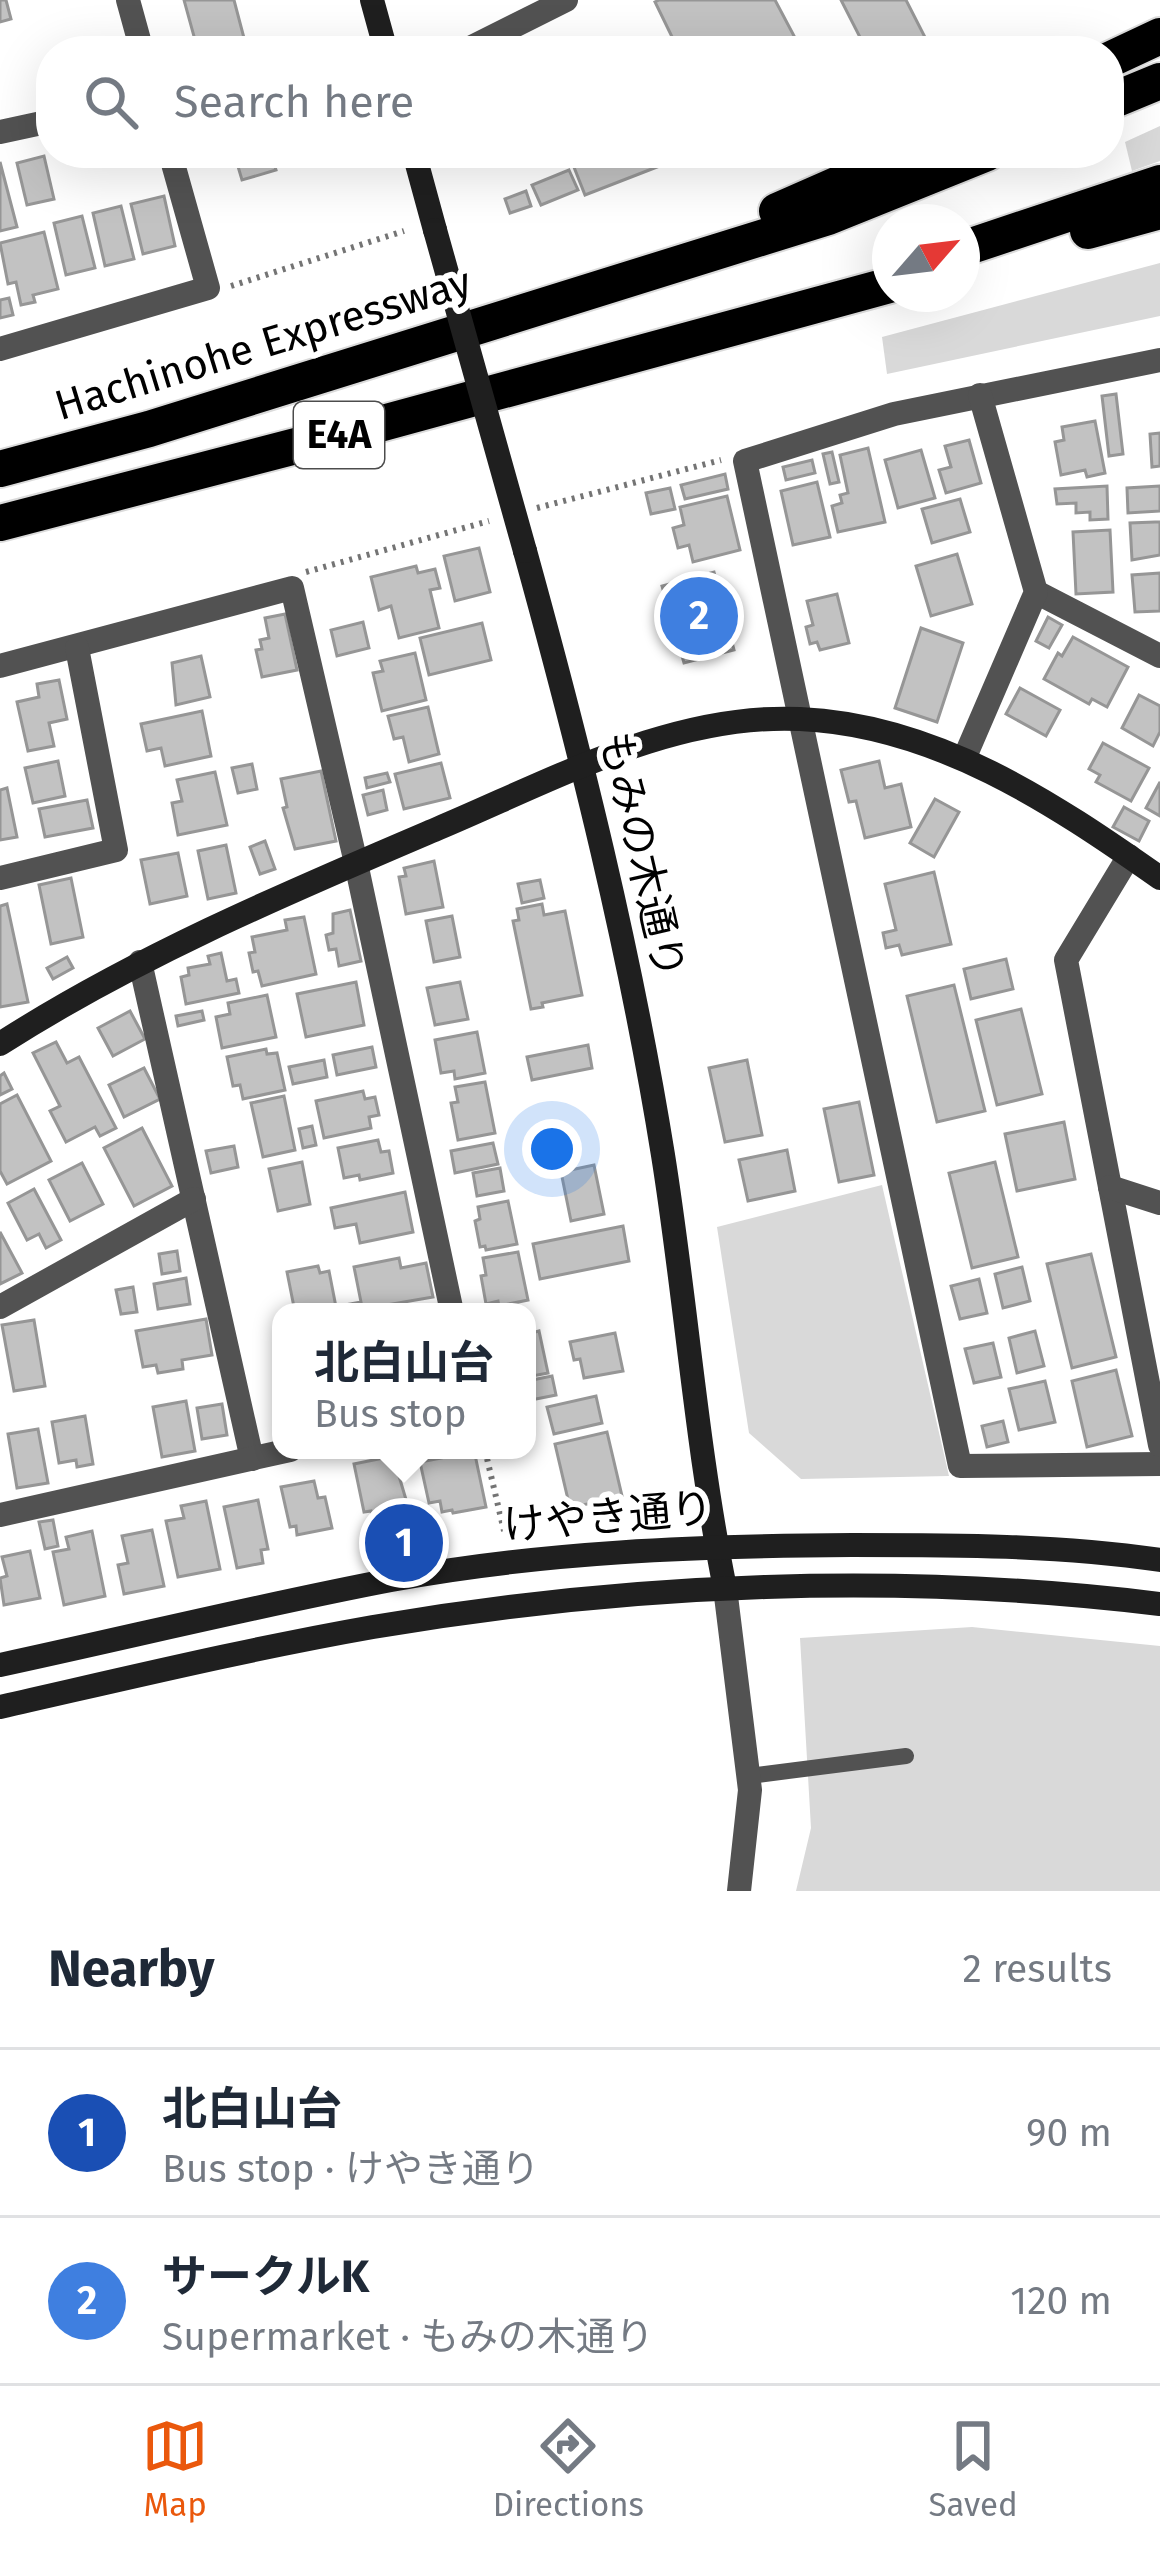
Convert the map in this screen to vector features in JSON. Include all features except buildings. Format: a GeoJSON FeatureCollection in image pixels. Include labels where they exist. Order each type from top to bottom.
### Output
{"type":"FeatureCollection","features":[{"type":"Feature","properties":{"kind":"highway"},"geometry":{"type":"LineString","coordinates":[[1124,53],[1160,36]]}},
{"type":"Feature","properties":{"kind":"highway"},"geometry":{"type":"LineString","coordinates":[[1124,96],[1160,81]]}},
{"type":"Feature","properties":{"kind":"highway"},"geometry":{"type":"LineString","coordinates":[[552,304],[874,168]]}},
{"type":"Feature","properties":{"kind":"highway"},"geometry":{"type":"LineString","coordinates":[[552,304],[828,217],[950,168]]}},
{"type":"Feature","properties":{"kind":"highway"},"geometry":{"type":"LineString","coordinates":[[980,243],[1160,183]]}},
{"type":"Feature","properties":{"kind":"highway"},"geometry":{"type":"LineString","coordinates":[[980,260],[1160,211]]}},
{"type":"Feature","properties":{"kind":"highway"},"geometry":{"type":"LineString","coordinates":[[676,343],[872,278]]}},
{"type":"Feature","properties":{"kind":"highway"},"geometry":{"type":"LineString","coordinates":[[676,343],[872,290]]}},
{"type":"Feature","properties":{"kind":"highway","name":"Hachinohe Expressway"},"geometry":{"type":"LineString","coordinates":[[0,469],[149,429],[552,304]]}},
{"type":"Feature","properties":{"kind":"highway","name":"E4A"},"geometry":{"type":"LineString","coordinates":[[0,523],[676,343]]}},
{"type":"Feature","properties":{"kind":"street"},"geometry":{"type":"LineString","coordinates":[[128,0],[138,36]]}},
{"type":"Feature","properties":{"kind":"street"},"geometry":{"type":"LineString","coordinates":[[372,0],[382,36]]}},
{"type":"Feature","properties":{"kind":"street"},"geometry":{"type":"LineString","coordinates":[[494,36],[566,0]]}},
{"type":"Feature","properties":{"kind":"street"},"geometry":{"type":"LineString","coordinates":[[0,132],[36,124]]}},
{"type":"Feature","properties":{"kind":"street"},"geometry":{"type":"LineString","coordinates":[[0,349],[208,288],[174,168]]}},
{"type":"Feature","properties":{"kind":"street","name":"もみの木通り"},"geometry":{"type":"LineString","coordinates":[[418,168],[584,766],[633,987],[663,1157],[725,1588]]}},
{"type":"Feature","properties":{"kind":"street"},"geometry":{"type":"LineString","coordinates":[[1160,360],[894,414],[745,461],[960,1466],[1160,1464]]}},
{"type":"Feature","properties":{"kind":"street"},"geometry":{"type":"LineString","coordinates":[[964,759],[1036,592],[980,395]]}},
{"type":"Feature","properties":{"kind":"street"},"geometry":{"type":"LineString","coordinates":[[0,666],[292,588],[450,1303]]}},
{"type":"Feature","properties":{"kind":"street"},"geometry":{"type":"LineString","coordinates":[[1036,592],[1160,656]]}},
{"type":"Feature","properties":{"kind":"street"},"geometry":{"type":"LineString","coordinates":[[0,878],[116,850],[77,647]]}},
{"type":"Feature","properties":{"kind":"street"},"geometry":{"type":"LineString","coordinates":[[0,1044],[140,962],[356,863],[625,749],[749,720],[799,718],[932,744],[1017,786],[1160,878]]}},
{"type":"Feature","properties":{"kind":"street"},"geometry":{"type":"LineString","coordinates":[[1129,856],[1066,960],[1160,1445]]}},
{"type":"Feature","properties":{"kind":"street"},"geometry":{"type":"LineString","coordinates":[[140,962],[252,1459]]}},
{"type":"Feature","properties":{"kind":"street"},"geometry":{"type":"LineString","coordinates":[[1110,1187],[1160,1203]]}},
{"type":"Feature","properties":{"kind":"street"},"geometry":{"type":"LineString","coordinates":[[0,1307],[194,1199]]}},
{"type":"Feature","properties":{"kind":"street"},"geometry":{"type":"LineString","coordinates":[[0,1515],[272,1454]]}},
{"type":"Feature","properties":{"kind":"street","name":"けやき通り"},"geometry":{"type":"LineString","coordinates":[[0,1665],[392,1580],[521,1561],[717,1546],[998,1546],[1160,1560]]}},
{"type":"Feature","properties":{"kind":"street","name":"けやき通り"},"geometry":{"type":"LineString","coordinates":[[0,1707],[378,1626],[725,1588],[947,1587],[1160,1604]]}},
{"type":"Feature","properties":{"kind":"street"},"geometry":{"type":"LineString","coordinates":[[725,1588],[749,1776],[739,1891]]}},
{"type":"Feature","properties":{"kind":"lane"},"geometry":{"type":"LineString","coordinates":[[749,1776],[906,1756]]}},
{"type":"Feature","properties":{"kind":"path"},"geometry":{"type":"LineString","coordinates":[[208,288],[223,288],[404,231]]}},
{"type":"Feature","properties":{"kind":"path"},"geometry":{"type":"LineString","coordinates":[[487,1459],[504,1531]]}},
{"type":"Feature","properties":{"kind":"shaded area"},"geometry":{"type":"Polygon","coordinates":[[[1160,126],[1160,161],[1132,171],[1125,142],[1160,126]]]}},
{"type":"Feature","properties":{"kind":"shaded area"},"geometry":{"type":"Polygon","coordinates":[[[1160,263],[1160,316],[887,374],[882,337],[1160,263]]]}},
{"type":"Feature","properties":{"kind":"shaded area"},"geometry":{"type":"Polygon","coordinates":[[[882,1185],[949,1476],[801,1479],[749,1433],[717,1227],[882,1185]]]}},
{"type":"Feature","properties":{"kind":"shaded area"},"geometry":{"type":"Polygon","coordinates":[[[972,1627],[1160,1646],[1160,1891],[796,1891],[811,1828],[800,1638],[972,1627]]]}},
{"type":"Feature","properties":{"kind":"place","name":"サークルK"},"geometry":{"type":"Point","coordinates":[699,616]}},
{"type":"Feature","properties":{"kind":"place","name":"北白山台"},"geometry":{"type":"Point","coordinates":[404,1543]}}]}
